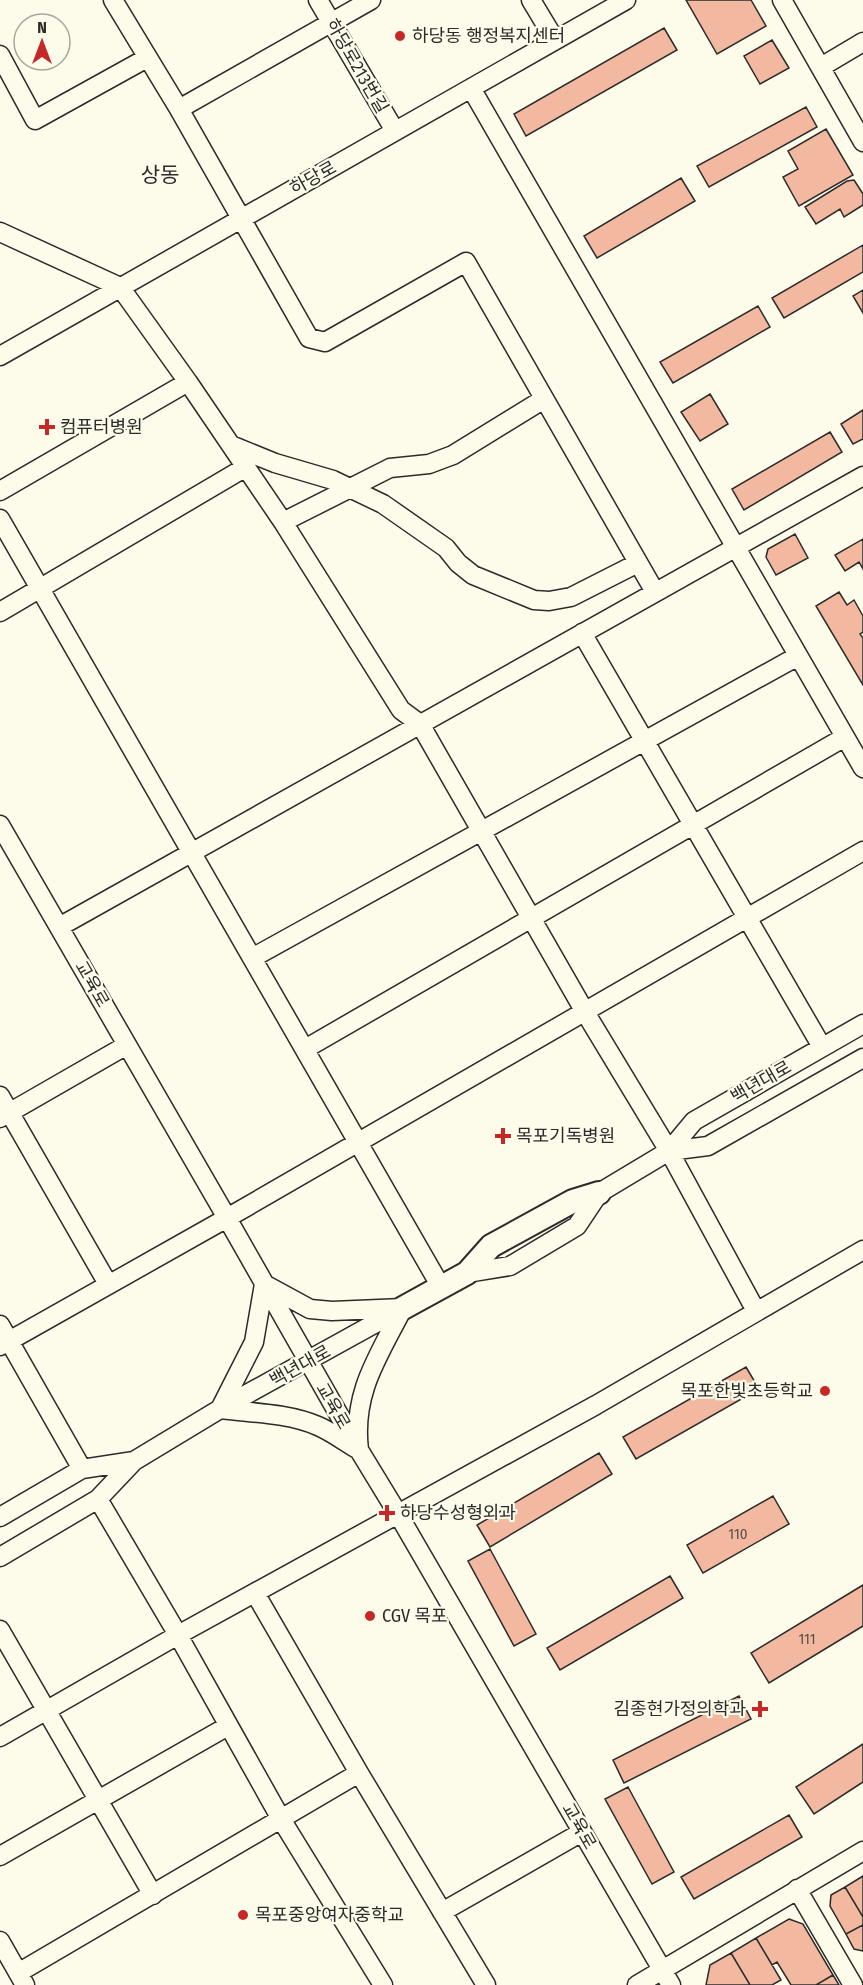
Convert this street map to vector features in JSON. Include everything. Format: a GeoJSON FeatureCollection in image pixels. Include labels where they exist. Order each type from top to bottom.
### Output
{"type":"FeatureCollection","features":[{"type":"Feature","properties":{"kind":"main road","name":"백년대로"},"geometry":{"type":"LineString","coordinates":[[402,1308],[467,1273],[491,1246],[573,1201],[599,1193]]}},
{"type":"Feature","properties":{"kind":"street"},"geometry":{"type":"LineString","coordinates":[[113,0],[309,338],[325,342],[466,262],[655,592]]}},
{"type":"Feature","properties":{"kind":"street","name":"하당로213번길"},"geometry":{"type":"LineString","coordinates":[[318,0],[396,131]]}},
{"type":"Feature","properties":{"kind":"street"},"geometry":{"type":"LineString","coordinates":[[178,109],[371,0]]}},
{"type":"Feature","properties":{"kind":"street"},"geometry":{"type":"LineString","coordinates":[[531,0],[555,40]]}},
{"type":"Feature","properties":{"kind":"street","name":"하당로"},"geometry":{"type":"LineString","coordinates":[[0,357],[626,0]]}},
{"type":"Feature","properties":{"kind":"street"},"geometry":{"type":"LineString","coordinates":[[782,0],[863,141]]}},
{"type":"Feature","properties":{"kind":"street"},"geometry":{"type":"LineString","coordinates":[[821,66],[863,42]]}},
{"type":"Feature","properties":{"kind":"street"},"geometry":{"type":"LineString","coordinates":[[0,55],[35,120],[147,58]]}},
{"type":"Feature","properties":{"kind":"street"},"geometry":{"type":"LineString","coordinates":[[471,88],[863,768]]}},
{"type":"Feature","properties":{"kind":"street"},"geometry":{"type":"LineString","coordinates":[[0,232],[120,287],[188,382],[283,522],[401,710],[420,724],[585,1012],[669,1151],[756,1311]]}},
{"type":"Feature","properties":{"kind":"street"},"geometry":{"type":"LineString","coordinates":[[0,491],[188,382]]}},
{"type":"Feature","properties":{"kind":"street"},"geometry":{"type":"LineString","coordinates":[[283,522],[390,468],[429,464],[453,455],[544,399]]}},
{"type":"Feature","properties":{"kind":"street"},"geometry":{"type":"LineString","coordinates":[[231,445],[275,463],[333,480],[383,504],[447,548],[458,563],[473,576],[534,600],[549,601],[571,597],[638,563]]}},
{"type":"Feature","properties":{"kind":"street"},"geometry":{"type":"LineString","coordinates":[[0,612],[246,467]]}},
{"type":"Feature","properties":{"kind":"street"},"geometry":{"type":"LineString","coordinates":[[59,927],[863,476]]}},
{"type":"Feature","properties":{"kind":"street"},"geometry":{"type":"LineString","coordinates":[[0,519],[441,1287]]}},
{"type":"Feature","properties":{"kind":"street"},"geometry":{"type":"LineString","coordinates":[[582,633],[822,1047]]}},
{"type":"Feature","properties":{"kind":"street"},"geometry":{"type":"LineString","coordinates":[[252,958],[798,656]]}},
{"type":"Feature","properties":{"kind":"street"},"geometry":{"type":"LineString","coordinates":[[304,1049],[845,737]]}},
{"type":"Feature","properties":{"kind":"street","name":"교육로"},"geometry":{"type":"LineString","coordinates":[[0,825],[358,1450],[398,1514],[666,1977]]}},
{"type":"Feature","properties":{"kind":"street"},"geometry":{"type":"LineString","coordinates":[[82,1469],[3,1338],[108,1284],[227,1218],[863,851]]}},
{"type":"Feature","properties":{"kind":"street","name":"백년대로"},"geometry":{"type":"LineString","coordinates":[[599,1193],[669,1151],[694,1120],[863,1024]]}},
{"type":"Feature","properties":{"kind":"street"},"geometry":{"type":"LineString","coordinates":[[5,1116],[127,1045]]}},
{"type":"Feature","properties":{"kind":"street","name":"백년대로"},"geometry":{"type":"LineString","coordinates":[[669,1151],[708,1146],[863,1058]]}},
{"type":"Feature","properties":{"kind":"street"},"geometry":{"type":"LineString","coordinates":[[0,1096],[5,1116],[108,1284]]}},
{"type":"Feature","properties":{"kind":"street"},"geometry":{"type":"LineString","coordinates":[[0,1737],[177,1635],[597,1405],[863,1250]]}},
{"type":"Feature","properties":{"kind":"street"},"geometry":{"type":"LineString","coordinates":[[264,1284],[310,1309],[332,1311],[402,1308],[362,1392],[356,1431],[358,1450],[320,1426],[305,1421],[220,1409],[254,1342],[264,1284]]}},
{"type":"Feature","properties":{"kind":"street","name":"백년대로"},"geometry":{"type":"LineString","coordinates":[[0,1557],[98,1499],[134,1461],[220,1409],[402,1308]]}},
{"type":"Feature","properties":{"kind":"street","name":"백년대로"},"geometry":{"type":"LineString","coordinates":[[0,1516],[82,1469],[134,1461]]}},
{"type":"Feature","properties":{"kind":"street"},"geometry":{"type":"LineString","coordinates":[[98,1499],[281,1819],[383,1985]]}},
{"type":"Feature","properties":{"kind":"street"},"geometry":{"type":"LineString","coordinates":[[255,1593],[486,1985]]}},
{"type":"Feature","properties":{"kind":"street"},"geometry":{"type":"LineString","coordinates":[[0,1630],[153,1894]]}},
{"type":"Feature","properties":{"kind":"street"},"geometry":{"type":"LineString","coordinates":[[0,1857],[228,1726]]}},
{"type":"Feature","properties":{"kind":"street"},"geometry":{"type":"LineString","coordinates":[[0,1941],[22,1979],[153,1894],[359,1773]]}},
{"type":"Feature","properties":{"kind":"street"},"geometry":{"type":"LineString","coordinates":[[442,1912],[582,1832]]}},
{"type":"Feature","properties":{"kind":"street"},"geometry":{"type":"LineString","coordinates":[[637,1985],[666,1977],[797,1889],[863,1851]]}},
{"type":"Feature","properties":{"kind":"street"},"geometry":{"type":"LineString","coordinates":[[797,1889],[855,1977]]}},
{"type":"Feature","properties":{"kind":"building"},"geometry":{"type":"Polygon","coordinates":[[[686,0],[751,0],[766,26],[717,54],[686,0]]]}},
{"type":"Feature","properties":{"kind":"building"},"geometry":{"type":"Polygon","coordinates":[[[664,28],[677,50],[526,136],[514,114],[664,28]]]}},
{"type":"Feature","properties":{"kind":"building"},"geometry":{"type":"Polygon","coordinates":[[[772,40],[789,68],[760,84],[744,56],[772,40]]]}},
{"type":"Feature","properties":{"kind":"building"},"geometry":{"type":"Polygon","coordinates":[[[806,107],[817,127],[709,187],[697,166],[806,107]]]}},
{"type":"Feature","properties":{"kind":"building"},"geometry":{"type":"Polygon","coordinates":[[[826,129],[853,175],[799,206],[783,177],[798,169],[788,151],[826,129]]]}},
{"type":"Feature","properties":{"kind":"building"},"geometry":{"type":"Polygon","coordinates":[[[681,178],[695,201],[597,258],[584,236],[681,178]]]}},
{"type":"Feature","properties":{"kind":"building"},"geometry":{"type":"Polygon","coordinates":[[[854,180],[863,194],[863,205],[844,217],[840,209],[816,224],[805,207],[847,181],[854,180]]]}},
{"type":"Feature","properties":{"kind":"building"},"geometry":{"type":"Polygon","coordinates":[[[863,245],[863,272],[784,318],[772,298],[863,245]]]}},
{"type":"Feature","properties":{"kind":"building"},"geometry":{"type":"Polygon","coordinates":[[[863,290],[863,313],[853,296],[863,290]]]}},
{"type":"Feature","properties":{"kind":"building"},"geometry":{"type":"Polygon","coordinates":[[[758,306],[770,327],[673,383],[660,362],[758,306]]]}},
{"type":"Feature","properties":{"kind":"building"},"geometry":{"type":"Polygon","coordinates":[[[710,394],[728,424],[700,441],[681,412],[710,394]]]}},
{"type":"Feature","properties":{"kind":"building"},"geometry":{"type":"Polygon","coordinates":[[[863,410],[863,439],[853,444],[841,424],[863,410]]]}},
{"type":"Feature","properties":{"kind":"building"},"geometry":{"type":"Polygon","coordinates":[[[830,432],[842,452],[744,510],[732,489],[830,432]]]}},
{"type":"Feature","properties":{"kind":"building"},"geometry":{"type":"Polygon","coordinates":[[[795,534],[808,558],[776,575],[766,557],[768,549],[795,534]]]}},
{"type":"Feature","properties":{"kind":"building"},"geometry":{"type":"Polygon","coordinates":[[[863,539],[863,569],[859,562],[845,571],[835,555],[863,539]]]}},
{"type":"Feature","properties":{"kind":"building"},"geometry":{"type":"Polygon","coordinates":[[[839,592],[847,605],[854,600],[863,616],[863,632],[860,634],[863,638],[863,685],[816,606],[839,592]]]}},
{"type":"Feature","properties":{"kind":"building"},"geometry":{"type":"Polygon","coordinates":[[[746,1367],[759,1389],[636,1459],[623,1437],[746,1367]]]}},
{"type":"Feature","properties":{"kind":"building"},"geometry":{"type":"Polygon","coordinates":[[[599,1453],[612,1474],[490,1547],[477,1525],[599,1453]]]}},
{"type":"Feature","properties":{"kind":"building"},"geometry":{"type":"Polygon","coordinates":[[[773,1496],[789,1524],[703,1573],[687,1545],[773,1496]]]}},
{"type":"Feature","properties":{"kind":"building"},"geometry":{"type":"Polygon","coordinates":[[[490,1549],[536,1634],[514,1646],[468,1561],[490,1549]]]}},
{"type":"Feature","properties":{"kind":"building"},"geometry":{"type":"Polygon","coordinates":[[[670,1576],[683,1598],[560,1670],[547,1648],[670,1576]]]}},
{"type":"Feature","properties":{"kind":"building"},"geometry":{"type":"Polygon","coordinates":[[[863,1585],[863,1626],[769,1683],[751,1653],[863,1585]]]}},
{"type":"Feature","properties":{"kind":"building"},"geometry":{"type":"Polygon","coordinates":[[[739,1696],[751,1719],[624,1783],[613,1760],[739,1696]]]}},
{"type":"Feature","properties":{"kind":"building"},"geometry":{"type":"Polygon","coordinates":[[[863,1744],[863,1782],[814,1814],[796,1787],[863,1744]]]}},
{"type":"Feature","properties":{"kind":"building"},"geometry":{"type":"Polygon","coordinates":[[[628,1787],[674,1872],[652,1884],[605,1799],[628,1787]]]}},
{"type":"Feature","properties":{"kind":"building"},"geometry":{"type":"Polygon","coordinates":[[[789,1815],[802,1837],[694,1899],[681,1877],[789,1815]]]}},
{"type":"Feature","properties":{"kind":"building"},"geometry":{"type":"Polygon","coordinates":[[[863,1876],[863,1917],[845,1887],[863,1876]]]}},
{"type":"Feature","properties":{"kind":"building"},"geometry":{"type":"Polygon","coordinates":[[[845,1887],[863,1917],[863,1925],[846,1934],[830,1906],[831,1895],[845,1887]]]}},
{"type":"Feature","properties":{"kind":"building"},"geometry":{"type":"Polygon","coordinates":[[[789,1919],[803,1924],[833,1975],[816,1985],[791,1985],[777,1962],[772,1965],[756,1938],[789,1919]]]}},
{"type":"Feature","properties":{"kind":"building"},"geometry":{"type":"Polygon","coordinates":[[[863,1925],[863,1951],[854,1949],[846,1934],[863,1925]]]}},
{"type":"Feature","properties":{"kind":"building"},"geometry":{"type":"Polygon","coordinates":[[[756,1938],[781,1980],[772,1985],[750,1985],[731,1953],[756,1938]]]}},
{"type":"Feature","properties":{"kind":"building"},"geometry":{"type":"Polygon","coordinates":[[[731,1953],[750,1985],[706,1985],[710,1965],[731,1953]]]}},
{"type":"Feature","properties":{"kind":"building"},"geometry":{"type":"Polygon","coordinates":[[[833,1975],[839,1985],[816,1985],[833,1975]]]}},
{"type":"Feature","properties":{"kind":"place","name":"하당동 행정복지센터"},"geometry":{"type":"Point","coordinates":[400,36]}},
{"type":"Feature","properties":{"kind":"place","name":"컴퓨터병원"},"geometry":{"type":"Point","coordinates":[47,427]}},
{"type":"Feature","properties":{"kind":"place","name":"목포기독병원"},"geometry":{"type":"Point","coordinates":[503,1136]}},
{"type":"Feature","properties":{"kind":"place","name":"목포한빛초등학교"},"geometry":{"type":"Point","coordinates":[825,1391]}},
{"type":"Feature","properties":{"kind":"place","name":"하당수성형외과"},"geometry":{"type":"Point","coordinates":[387,1513]}},
{"type":"Feature","properties":{"kind":"place","name":"CGV 목포"},"geometry":{"type":"Point","coordinates":[370,1616]}},
{"type":"Feature","properties":{"kind":"place","name":"김종현가정의학과"},"geometry":{"type":"Point","coordinates":[760,1709]}},
{"type":"Feature","properties":{"kind":"place","name":"목포중앙여자중학교"},"geometry":{"type":"Point","coordinates":[243,1915]}},
{"type":"Feature","properties":{"kind":"district","name":"상동"},"geometry":{"type":"Point","coordinates":[160,175]}}]}
